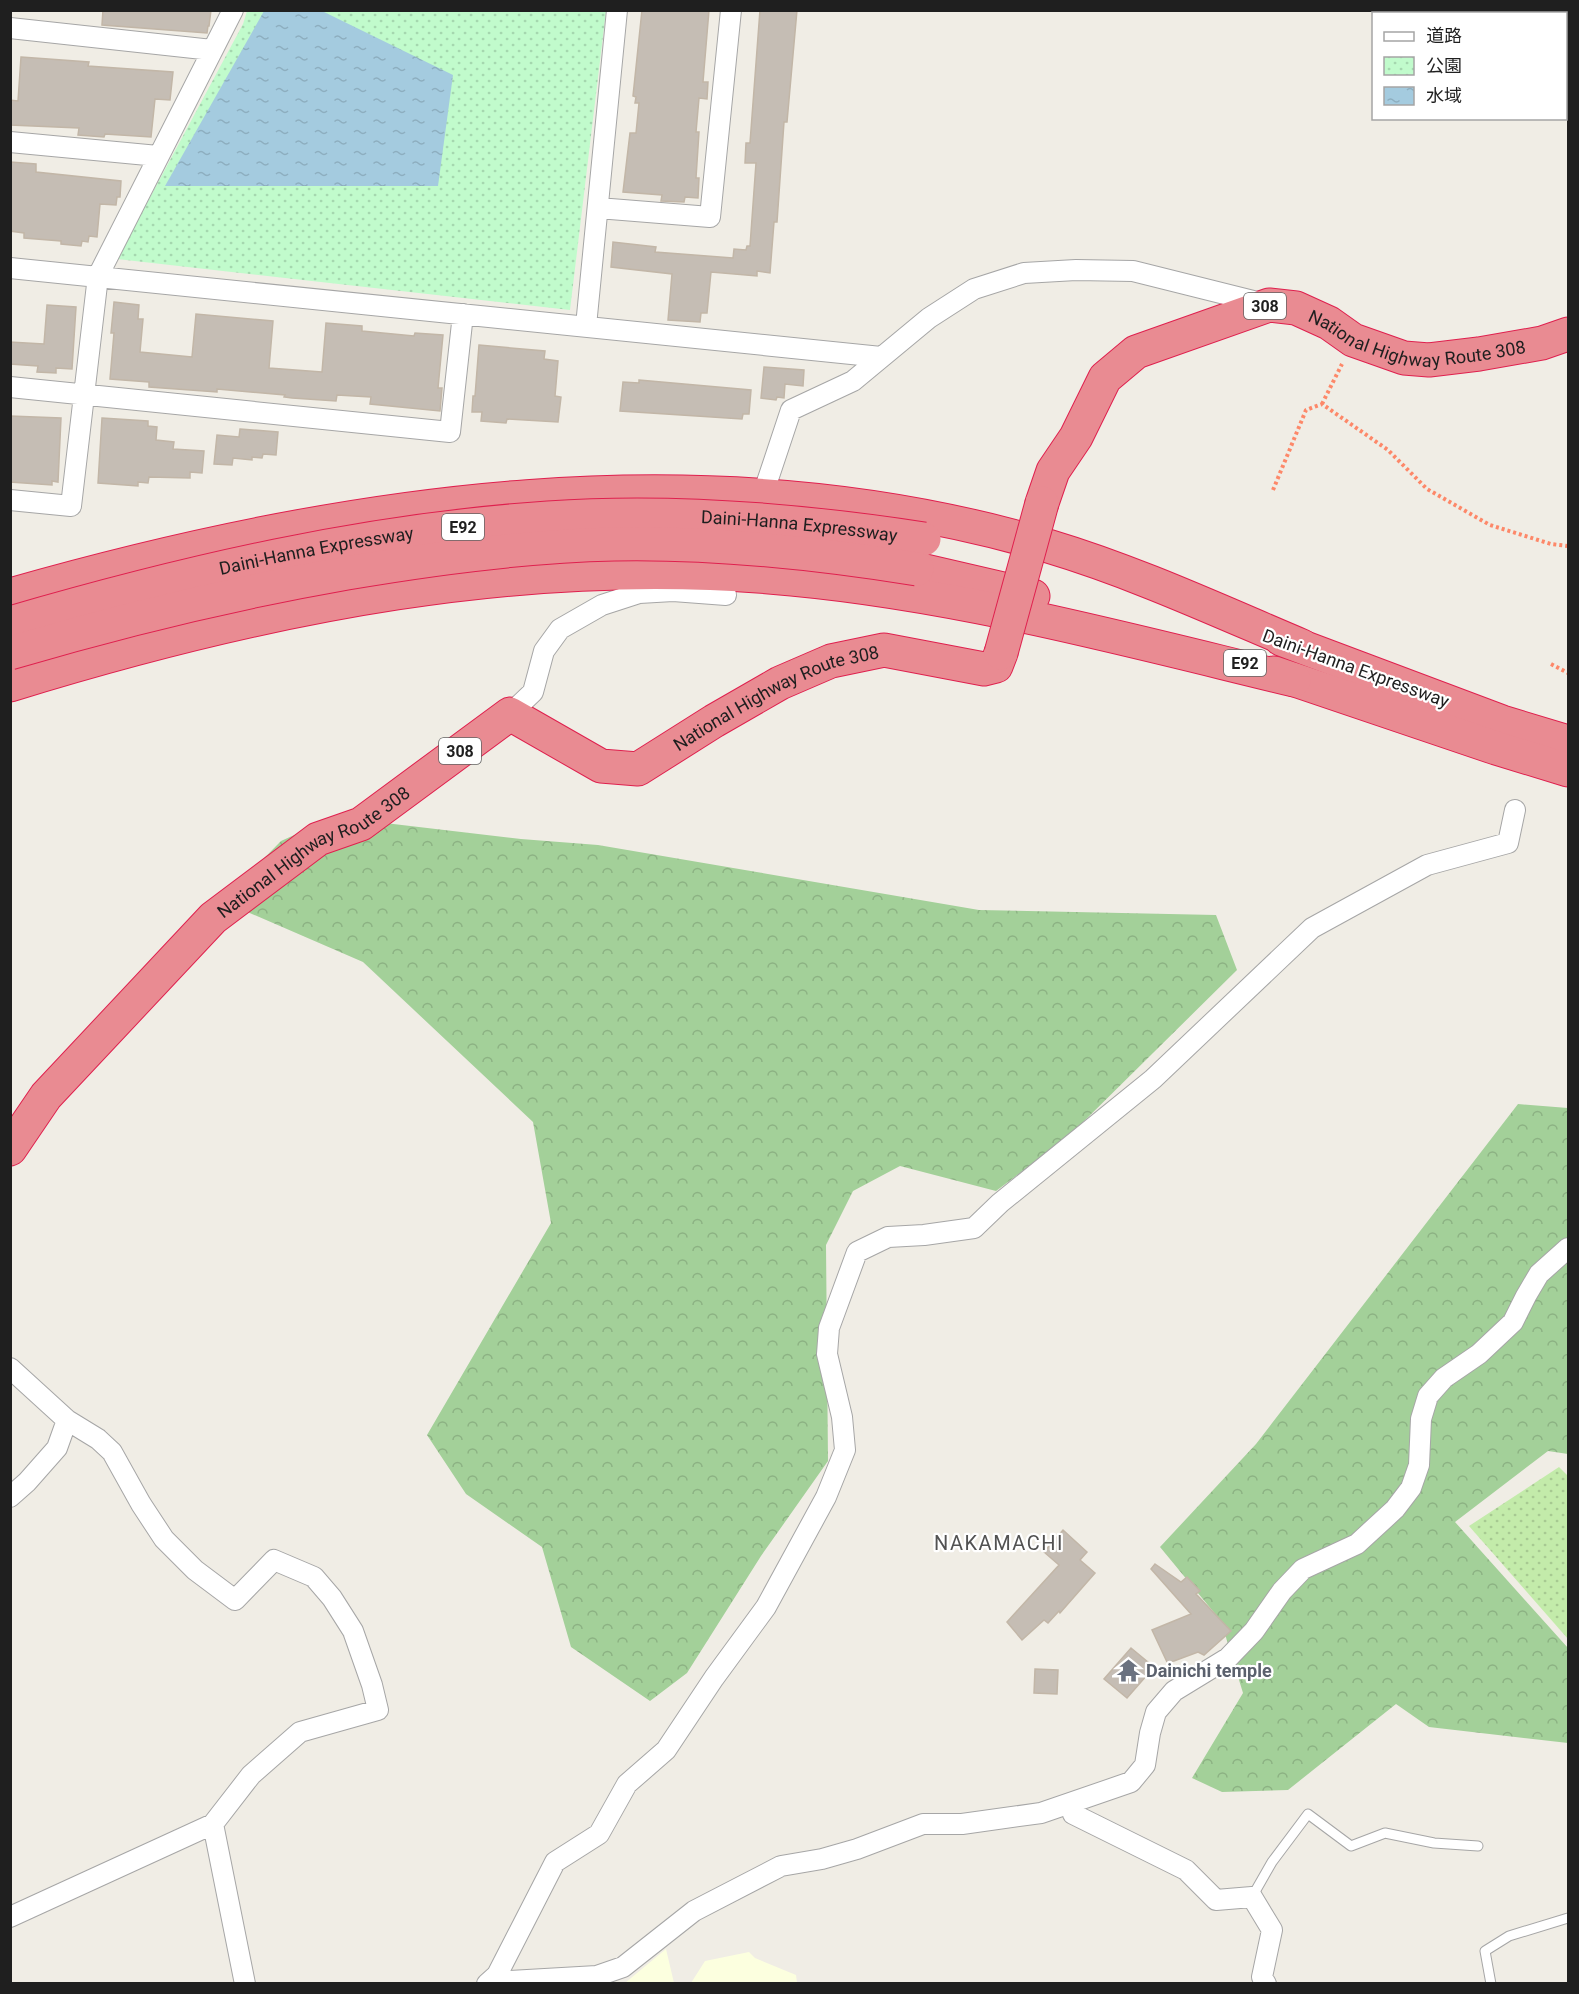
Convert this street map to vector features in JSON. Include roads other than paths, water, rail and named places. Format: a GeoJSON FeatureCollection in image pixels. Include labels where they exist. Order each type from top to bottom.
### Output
{"type":"FeatureCollection","features":[{"type":"Feature","properties":{"kind":"highway","name":"National Highway Route 308"},"geometry":{"type":"LineString","coordinates":[[10,1149],[46,1096],[213,918],[318,839],[361,824],[510,714],[601,766],[638,769],[780,683],[831,661],[884,650],[984,669],[996,666],[1053,471],[1076,436],[1105,378],[1136,352],[1269,305],[1296,308],[1329,323],[1353,340],[1404,358],[1429,360],[1479,354],[1542,344],[1569,334]]}},
{"type":"Feature","properties":{"kind":"highway"},"geometry":{"type":"LineString","coordinates":[[10,595],[188,550],[363,516],[474,501],[546,495],[664,490],[727,492],[799,497],[915,514],[1048,546],[1145,580],[1302,646]]}},
{"type":"Feature","properties":{"kind":"highway","name":"Daini-Hanna Expressway"},"geometry":{"type":"LineString","coordinates":[[10,624],[137,588],[287,555],[413,533],[538,519],[623,515],[736,517],[799,522],[920,554],[1046,600],[1155,632],[1569,770]]}},
{"type":"Feature","properties":{"kind":"highway","name":"Daini-Hanna Expressway"},"geometry":{"type":"LineString","coordinates":[[10,653],[144,616],[248,592],[385,567],[492,552],[582,545],[675,544],[793,551],[920,554],[1043,566],[1165,601],[1302,646],[1502,722],[1569,742]]}},
{"type":"Feature","properties":{"kind":"highway"},"geometry":{"type":"LineString","coordinates":[[10,685],[92,660],[195,633],[320,606],[437,587],[555,574],[659,572],[734,574],[794,579],[908,595],[1045,619],[1294,680]]}},
{"type":"Feature","properties":{"kind":"street"},"geometry":{"type":"LineString","coordinates":[[10,500],[71,506],[98,276],[233,10]]}},
{"type":"Feature","properties":{"kind":"street"},"geometry":{"type":"LineString","coordinates":[[586,326],[617,10]]}},
{"type":"Feature","properties":{"kind":"street"},"geometry":{"type":"LineString","coordinates":[[598,208],[710,217],[731,10]]}},
{"type":"Feature","properties":{"kind":"street"},"geometry":{"type":"LineString","coordinates":[[10,28],[213,50]]}},
{"type":"Feature","properties":{"kind":"street"},"geometry":{"type":"LineString","coordinates":[[10,142],[158,156]]}},
{"type":"Feature","properties":{"kind":"street"},"geometry":{"type":"LineString","coordinates":[[10,267],[880,357]]}},
{"type":"Feature","properties":{"kind":"street"},"geometry":{"type":"LineString","coordinates":[[767,482],[791,410],[853,381],[929,318],[974,289],[1024,273],[1076,270],[1133,272],[1269,305]]}},
{"type":"Feature","properties":{"kind":"street"},"geometry":{"type":"LineString","coordinates":[[10,387],[450,432],[463,314]]}},
{"type":"Feature","properties":{"kind":"street"},"geometry":{"type":"LineString","coordinates":[[510,714],[533,692],[544,651],[560,629],[602,605],[639,592],[673,591],[726,596]]}},
{"type":"Feature","properties":{"kind":"street"},"geometry":{"type":"LineString","coordinates":[[1515,810],[1508,843],[1427,865],[1312,928],[1153,1079],[1000,1203],[974,1228],[888,1237],[857,1252],[829,1328],[827,1354],[842,1417],[845,1450],[826,1497],[766,1607],[714,1678],[666,1750],[627,1784],[600,1834],[555,1862],[492,1979],[510,1981],[597,1976],[623,1967],[694,1911],[781,1866],[822,1859],[857,1849],[923,1824],[962,1824],[1041,1813],[1131,1782],[1145,1765],[1156,1712],[1174,1691],[1228,1658],[1254,1631],[1282,1591],[1303,1569],[1357,1544],[1395,1509],[1411,1488],[1419,1465],[1421,1419],[1428,1396],[1444,1378],[1479,1353],[1513,1322],[1539,1274],[1558,1255],[1569,1248]]}},
{"type":"Feature","properties":{"kind":"street"},"geometry":{"type":"LineString","coordinates":[[10,1368],[67,1420],[98,1439],[112,1452],[164,1539],[195,1570],[235,1600],[274,1560],[315,1577],[332,1598],[353,1631],[372,1685],[378,1710],[300,1732],[251,1775],[213,1824],[10,1917]]}},
{"type":"Feature","properties":{"kind":"street"},"geometry":{"type":"LineString","coordinates":[[10,1497],[27,1482],[57,1448],[67,1420]]}},
{"type":"Feature","properties":{"kind":"street"},"geometry":{"type":"LineString","coordinates":[[1073,1814],[1186,1870],[1215,1900],[1252,1896],[1272,1930],[1262,1977],[1266,1983]]}},
{"type":"Feature","properties":{"kind":"street"},"geometry":{"type":"LineString","coordinates":[[213,1824],[245,1983]]}},
{"type":"Feature","properties":{"kind":"lane"},"geometry":{"type":"LineString","coordinates":[[1252,1896],[1272,1862],[1308,1814],[1351,1846],[1385,1833],[1434,1843],[1478,1846]]}},
{"type":"Feature","properties":{"kind":"lane"},"geometry":{"type":"LineString","coordinates":[[1491,1983],[1485,1951],[1509,1936],[1569,1918]]}},
{"type":"Feature","properties":{"kind":"water"},"geometry":{"type":"Polygon","coordinates":[[[264,11],[322,11],[453,75],[438,186],[165,186],[264,11]]]}},
{"type":"Feature","properties":{"kind":"place","name":"Dainichi temple"},"geometry":{"type":"Point","coordinates":[1128,1670]}},
{"type":"Feature","properties":{"kind":"district","name":"NAKAMACHI"},"geometry":{"type":"Point","coordinates":[999,1543]}}]}
